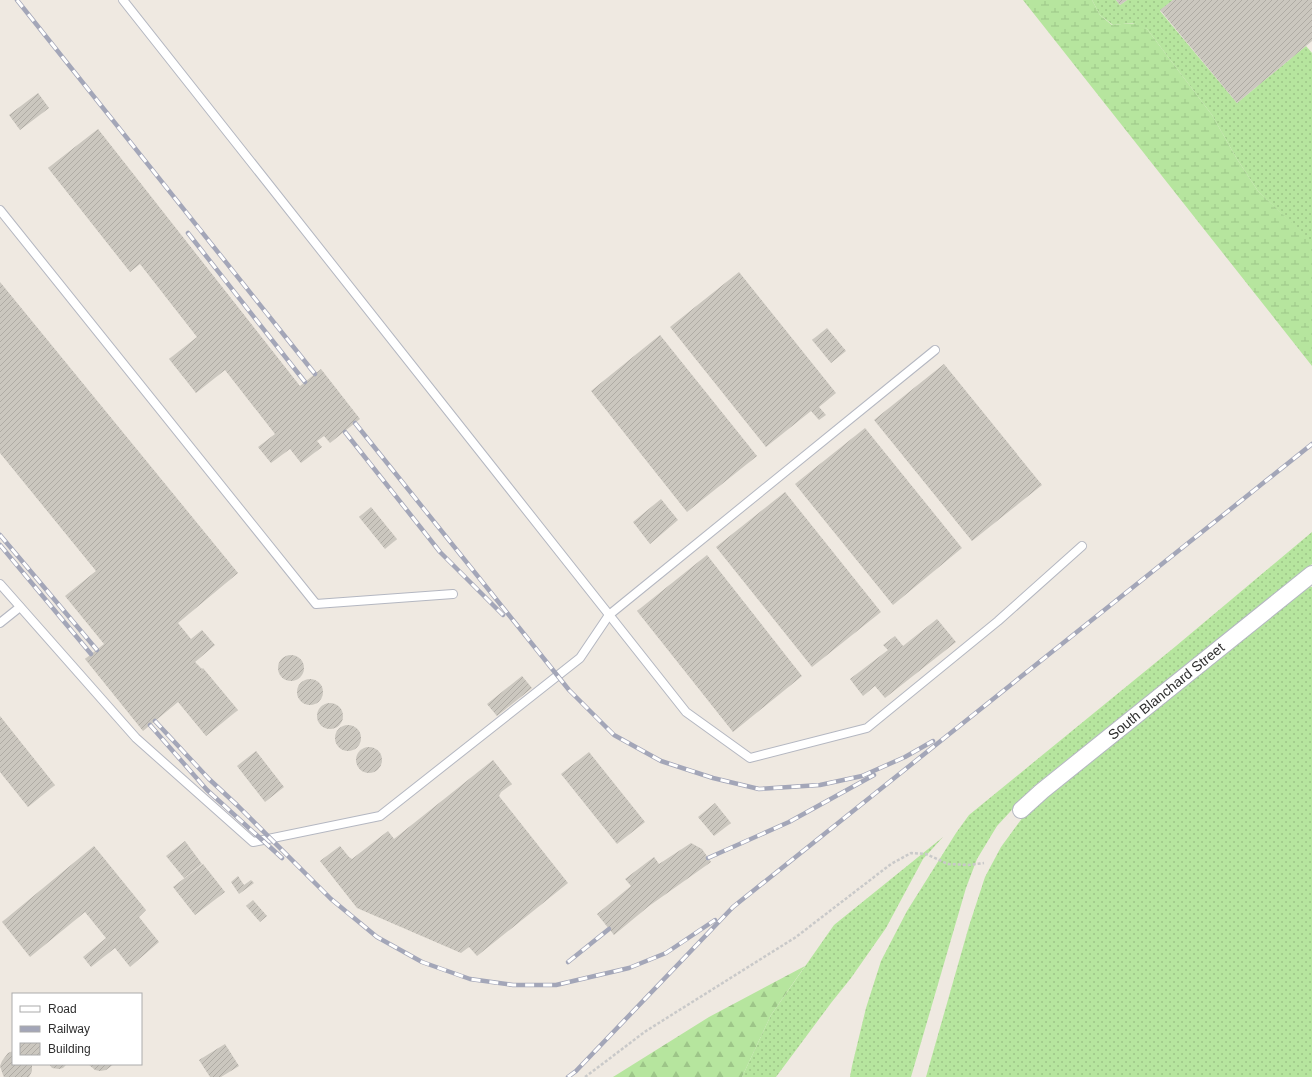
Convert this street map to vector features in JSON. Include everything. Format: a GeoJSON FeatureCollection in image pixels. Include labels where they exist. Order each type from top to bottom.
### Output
{"type":"FeatureCollection","features":[{"type":"Feature","properties":{"kind":"street","name":"South Blanchard Street"},"geometry":{"type":"LineString","coordinates":[[1022,810],[1042,791],[1312,574]]}},
{"type":"Feature","properties":{"kind":"lane"},"geometry":{"type":"LineString","coordinates":[[123,0],[686,712],[750,758],[867,728],[998,621],[1082,546]]}},
{"type":"Feature","properties":{"kind":"lane"},"geometry":{"type":"LineString","coordinates":[[0,210],[316,604],[453,594]]}},
{"type":"Feature","properties":{"kind":"lane"},"geometry":{"type":"LineString","coordinates":[[0,584],[136,738],[253,842],[380,816],[580,658],[609,615],[935,350]]}},
{"type":"Feature","properties":{"kind":"lane"},"geometry":{"type":"LineString","coordinates":[[0,623],[20,607]]}},
{"type":"Feature","properties":{"kind":"path"},"geometry":{"type":"LineString","coordinates":[[585,1077],[646,1031],[796,937],[891,864],[911,853],[926,854],[948,864],[969,865],[984,863]]}},
{"type":"Feature","properties":{"kind":"green space"},"geometry":{"type":"Polygon","coordinates":[[[1023,0],[1092,0],[1100,15],[1112,25],[1134,24],[1147,29],[1212,115],[1237,159],[1258,191],[1312,242],[1312,366],[1023,0]]]}},
{"type":"Feature","properties":{"kind":"green space"},"geometry":{"type":"Polygon","coordinates":[[[1092,0],[1116,0],[1120,5],[1127,0],[1173,0],[1160,11],[1237,103],[1306,46],[1312,53],[1312,243],[1258,191],[1237,159],[1212,115],[1147,29],[1132,23],[1113,25],[1100,15],[1092,0]]]}},
{"type":"Feature","properties":{"kind":"green space"},"geometry":{"type":"Polygon","coordinates":[[[1312,532],[1312,564],[1033,787],[997,826],[977,859],[966,888],[911,1077],[850,1077],[866,1008],[881,961],[907,911],[969,815],[1176,646],[1312,532]]]}},
{"type":"Feature","properties":{"kind":"green space"},"geometry":{"type":"Polygon","coordinates":[[[1307,586],[1312,587],[1312,1077],[926,1077],[969,926],[985,877],[1001,847],[1023,817],[1043,797],[1307,586]]]}},
{"type":"Feature","properties":{"kind":"green space"},"geometry":{"type":"Polygon","coordinates":[[[943,837],[923,859],[886,928],[851,978],[776,1077],[742,1077],[771,1015],[834,925],[943,837]]]}},
{"type":"Feature","properties":{"kind":"green space"},"geometry":{"type":"Polygon","coordinates":[[[805,966],[771,1015],[742,1077],[613,1077],[709,1017],[805,966]]]}},
{"type":"Feature","properties":{"kind":"building"},"geometry":{"type":"Polygon","coordinates":[[[1116,0],[1127,0],[1120,5],[1116,0]]]}},
{"type":"Feature","properties":{"kind":"building"},"geometry":{"type":"Polygon","coordinates":[[[1173,0],[1312,0],[1312,41],[1237,103],[1160,10],[1173,0]]]}},
{"type":"Feature","properties":{"kind":"building"},"geometry":{"type":"Polygon","coordinates":[[[38,93],[49,108],[20,130],[9,115],[38,93]]]}},
{"type":"Feature","properties":{"kind":"building"},"geometry":{"type":"Polygon","coordinates":[[[98,129],[300,386],[321,369],[360,419],[330,443],[324,436],[317,441],[322,447],[301,463],[290,449],[271,463],[258,447],[275,434],[225,370],[196,393],[169,359],[197,337],[140,264],[130,272],[48,168],[98,129]]]}},
{"type":"Feature","properties":{"kind":"building"},"geometry":{"type":"Polygon","coordinates":[[[739,272],[836,393],[819,407],[826,415],[819,420],[811,411],[766,447],[670,327],[739,272]]]}},
{"type":"Feature","properties":{"kind":"building"},"geometry":{"type":"Polygon","coordinates":[[[0,282],[238,573],[178,623],[191,639],[202,630],[215,645],[195,662],[202,669],[203,668],[238,710],[206,736],[178,702],[143,731],[85,659],[104,644],[65,596],[96,571],[0,453],[0,282]]]}},
{"type":"Feature","properties":{"kind":"building"},"geometry":{"type":"Polygon","coordinates":[[[827,328],[846,351],[831,363],[812,340],[827,328]]]}},
{"type":"Feature","properties":{"kind":"building"},"geometry":{"type":"Polygon","coordinates":[[[660,335],[757,456],[687,512],[591,391],[660,335]]]}},
{"type":"Feature","properties":{"kind":"building"},"geometry":{"type":"Polygon","coordinates":[[[944,364],[1042,485],[972,541],[874,420],[944,364]]]}},
{"type":"Feature","properties":{"kind":"building"},"geometry":{"type":"Polygon","coordinates":[[[865,428],[962,548],[893,605],[795,484],[865,428]]]}},
{"type":"Feature","properties":{"kind":"building"},"geometry":{"type":"Polygon","coordinates":[[[785,492],[881,612],[812,667],[716,547],[785,492]]]}},
{"type":"Feature","properties":{"kind":"building"},"geometry":{"type":"Polygon","coordinates":[[[661,499],[678,520],[650,544],[633,522],[661,499]]]}},
{"type":"Feature","properties":{"kind":"building"},"geometry":{"type":"Polygon","coordinates":[[[371,507],[397,539],[385,549],[359,517],[371,507]]]}},
{"type":"Feature","properties":{"kind":"building"},"geometry":{"type":"Polygon","coordinates":[[[707,555],[802,676],[733,732],[637,611],[707,555]]]}},
{"type":"Feature","properties":{"kind":"building"},"geometry":{"type":"Polygon","coordinates":[[[937,619],[956,642],[885,698],[875,686],[863,696],[850,679],[888,650],[883,645],[895,636],[903,646],[937,619]]]}},
{"type":"Feature","properties":{"kind":"building"},"geometry":{"type":"Polygon","coordinates":[[[291,655],[300,659],[304,668],[300,677],[291,681],[282,677],[278,668],[282,659],[291,655]]]}},
{"type":"Feature","properties":{"kind":"building"},"geometry":{"type":"Polygon","coordinates":[[[522,676],[532,688],[497,716],[487,704],[522,676]]]}},
{"type":"Feature","properties":{"kind":"building"},"geometry":{"type":"Polygon","coordinates":[[[310,679],[319,683],[323,692],[319,701],[310,705],[301,701],[297,692],[301,683],[310,679]]]}},
{"type":"Feature","properties":{"kind":"building"},"geometry":{"type":"Polygon","coordinates":[[[330,703],[339,707],[343,716],[339,725],[330,729],[321,725],[317,716],[321,707],[330,703]]]}},
{"type":"Feature","properties":{"kind":"building"},"geometry":{"type":"Polygon","coordinates":[[[0,716],[55,785],[28,807],[0,772],[0,716]]]}},
{"type":"Feature","properties":{"kind":"building"},"geometry":{"type":"Polygon","coordinates":[[[348,725],[357,729],[361,738],[357,747],[348,751],[339,747],[335,738],[339,729],[348,725]]]}},
{"type":"Feature","properties":{"kind":"building"},"geometry":{"type":"Polygon","coordinates":[[[369,747],[378,751],[382,760],[378,769],[369,773],[360,769],[356,760],[360,751],[369,747]]]}},
{"type":"Feature","properties":{"kind":"building"},"geometry":{"type":"Polygon","coordinates":[[[256,751],[284,787],[265,802],[237,766],[256,751]]]}},
{"type":"Feature","properties":{"kind":"building"},"geometry":{"type":"Polygon","coordinates":[[[589,752],[645,822],[617,844],[561,774],[589,752]]]}},
{"type":"Feature","properties":{"kind":"building"},"geometry":{"type":"Polygon","coordinates":[[[493,760],[512,784],[501,792],[499,796],[568,883],[477,956],[469,947],[461,953],[357,908],[320,861],[340,846],[352,859],[388,831],[394,839],[493,760]]]}},
{"type":"Feature","properties":{"kind":"building"},"geometry":{"type":"Polygon","coordinates":[[[715,803],[731,823],[714,836],[698,817],[715,803]]]}},
{"type":"Feature","properties":{"kind":"building"},"geometry":{"type":"Polygon","coordinates":[[[185,841],[202,864],[184,878],[166,856],[185,841]]]}},
{"type":"Feature","properties":{"kind":"building"},"geometry":{"type":"Polygon","coordinates":[[[691,843],[702,849],[711,862],[649,906],[614,935],[597,914],[631,886],[625,879],[654,857],[659,864],[691,843]]]}},
{"type":"Feature","properties":{"kind":"building"},"geometry":{"type":"Polygon","coordinates":[[[94,846],[146,910],[139,917],[159,942],[130,967],[115,948],[91,967],[83,957],[106,938],[85,912],[30,957],[2,922],[94,846]]]}},
{"type":"Feature","properties":{"kind":"building"},"geometry":{"type":"Polygon","coordinates":[[[203,864],[225,892],[195,915],[173,887],[203,864]]]}},
{"type":"Feature","properties":{"kind":"building"},"geometry":{"type":"Polygon","coordinates":[[[238,876],[244,885],[251,880],[254,883],[239,894],[231,882],[238,876]]]}},
{"type":"Feature","properties":{"kind":"building"},"geometry":{"type":"Polygon","coordinates":[[[253,900],[267,916],[260,922],[246,906],[253,900]]]}},
{"type":"Feature","properties":{"kind":"building"},"geometry":{"type":"Polygon","coordinates":[[[225,1044],[239,1066],[221,1077],[210,1077],[199,1060],[225,1044]]]}},
{"type":"Feature","properties":{"kind":"building"},"geometry":{"type":"Polygon","coordinates":[[[12,1051],[12,1065],[32,1065],[32,1071],[29,1077],[4,1077],[0,1066],[8,1053],[12,1051]]]}},
{"type":"Feature","properties":{"kind":"building"},"geometry":{"type":"Polygon","coordinates":[[[50,1065],[66,1065],[59,1069],[52,1068],[50,1065]]]}},
{"type":"Feature","properties":{"kind":"building"},"geometry":{"type":"Polygon","coordinates":[[[89,1065],[113,1065],[106,1070],[95,1070],[89,1065]]]}},
{"type":"Feature","properties":{"kind":"railway"},"geometry":{"type":"LineString","coordinates":[[17,0],[315,374]]}},
{"type":"Feature","properties":{"kind":"railway"},"geometry":{"type":"LineString","coordinates":[[188,233],[305,382]]}},
{"type":"Feature","properties":{"kind":"railway"},"geometry":{"type":"LineString","coordinates":[[355,423],[569,690],[614,735],[661,761],[713,778],[759,789],[820,785],[862,776],[905,757],[933,741]]}},
{"type":"Feature","properties":{"kind":"railway"},"geometry":{"type":"LineString","coordinates":[[345,432],[440,552],[503,615]]}},
{"type":"Feature","properties":{"kind":"railway"},"geometry":{"type":"LineString","coordinates":[[568,1077],[576,1071],[733,907],[1312,444]]}},
{"type":"Feature","properties":{"kind":"railway"},"geometry":{"type":"LineString","coordinates":[[0,535],[97,650]]}},
{"type":"Feature","properties":{"kind":"railway"},"geometry":{"type":"LineString","coordinates":[[0,545],[91,654]]}},
{"type":"Feature","properties":{"kind":"railway"},"geometry":{"type":"LineString","coordinates":[[155,721],[209,779],[331,899],[377,937],[422,962],[470,979],[513,985],[556,985],[629,968],[666,953],[715,920]]}},
{"type":"Feature","properties":{"kind":"railway"},"geometry":{"type":"LineString","coordinates":[[150,725],[207,790],[282,858]]}},
{"type":"Feature","properties":{"kind":"railway"},"geometry":{"type":"LineString","coordinates":[[708,858],[789,822],[874,775]]}},
{"type":"Feature","properties":{"kind":"railway"},"geometry":{"type":"LineString","coordinates":[[568,962],[609,929]]}}]}
